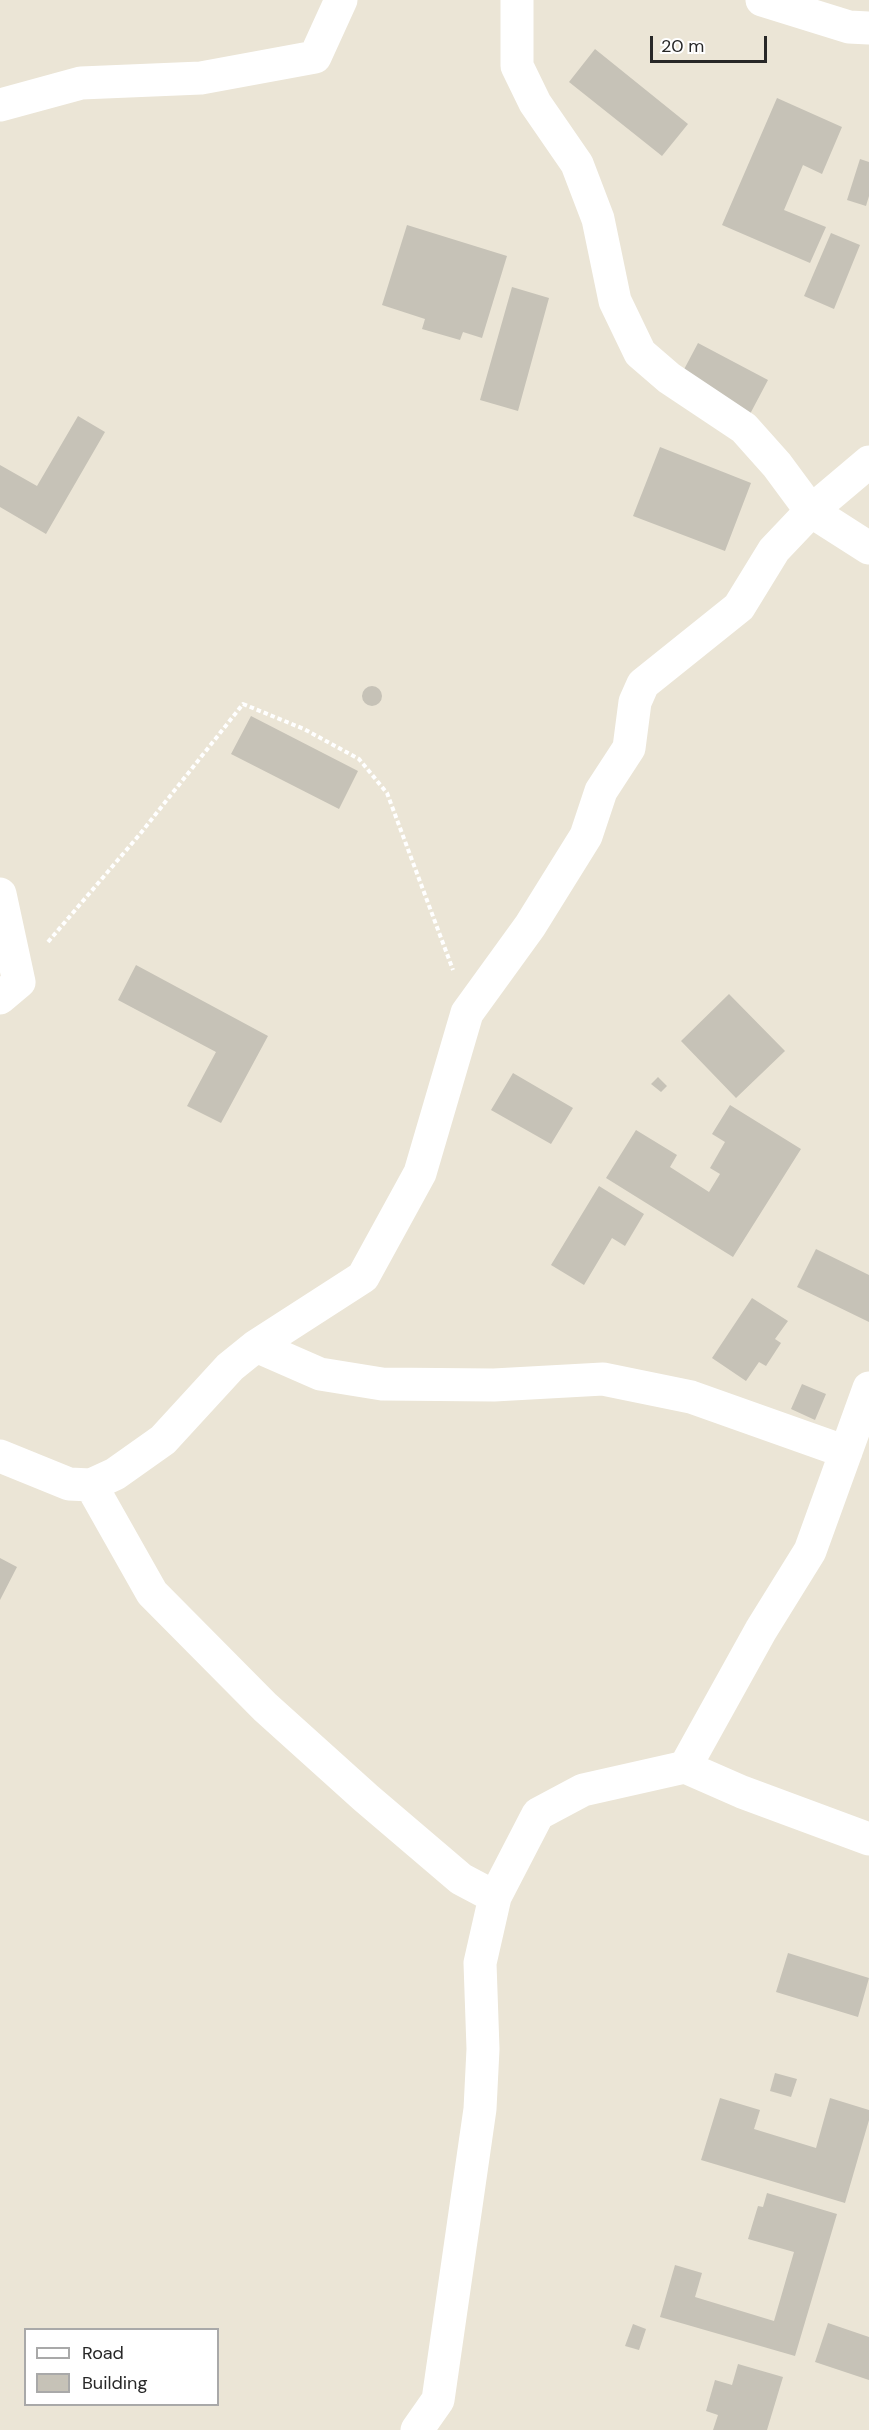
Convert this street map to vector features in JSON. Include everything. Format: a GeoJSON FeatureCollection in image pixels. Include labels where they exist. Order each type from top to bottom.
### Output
{"type":"FeatureCollection","features":[{"type":"Feature","properties":{"kind":"street"},"geometry":{"type":"LineString","coordinates":[[0,105],[81,83],[201,78],[315,57],[341,0]]}},
{"type":"Feature","properties":{"kind":"street"},"geometry":{"type":"LineString","coordinates":[[517,0],[517,66],[535,103],[577,164],[598,219],[615,301],[640,353],[669,378],[744,428],[777,465],[811,511],[869,548]]}},
{"type":"Feature","properties":{"kind":"street"},"geometry":{"type":"LineString","coordinates":[[762,0],[849,27],[869,28]]}},
{"type":"Feature","properties":{"kind":"street"},"geometry":{"type":"LineString","coordinates":[[0,1456],[69,1484],[91,1485],[115,1474],[163,1440],[230,1367],[256,1346],[363,1277],[420,1173],[467,1013],[530,926],[586,836],[602,791],[629,748],[636,702],[643,684],[739,607],[774,550],[811,511],[869,462]]}},
{"type":"Feature","properties":{"kind":"street"},"geometry":{"type":"LineString","coordinates":[[0,894],[9,990]]}},
{"type":"Feature","properties":{"kind":"street"},"geometry":{"type":"LineString","coordinates":[[256,1346],[320,1374],[382,1384],[494,1385],[603,1379],[691,1397],[846,1452]]}},
{"type":"Feature","properties":{"kind":"street"},"geometry":{"type":"LineString","coordinates":[[685,1767],[761,1630],[810,1551],[869,1388]]}},
{"type":"Feature","properties":{"kind":"street"},"geometry":{"type":"LineString","coordinates":[[91,1485],[153,1593],[265,1707],[366,1798],[461,1880],[495,1897]]}},
{"type":"Feature","properties":{"kind":"street"},"geometry":{"type":"LineString","coordinates":[[417,2430],[438,2400],[480,2109],[483,2049],[480,1963],[495,1897],[538,1814],[583,1790],[685,1767],[742,1792],[869,1839]]}},
{"type":"Feature","properties":{"kind":"path"},"geometry":{"type":"LineString","coordinates":[[9,990],[62,924],[140,834],[243,704],[304,729],[359,759],[387,793],[409,856],[438,925],[467,1013]]}},
{"type":"Feature","properties":{"kind":"building"},"geometry":{"type":"Polygon","coordinates":[[[595,49],[688,124],[662,156],[569,82],[595,49]]]}},
{"type":"Feature","properties":{"kind":"building"},"geometry":{"type":"Polygon","coordinates":[[[777,98],[842,127],[822,174],[803,165],[784,210],[826,227],[810,263],[722,225],[777,98]]]}},
{"type":"Feature","properties":{"kind":"building"},"geometry":{"type":"Polygon","coordinates":[[[860,159],[869,162],[869,196],[866,206],[847,200],[860,159]]]}},
{"type":"Feature","properties":{"kind":"building"},"geometry":{"type":"Polygon","coordinates":[[[407,225],[507,256],[482,338],[463,332],[460,340],[422,329],[425,319],[382,305],[407,225]]]}},
{"type":"Feature","properties":{"kind":"building"},"geometry":{"type":"Polygon","coordinates":[[[831,233],[860,245],[834,309],[804,296],[831,233]]]}},
{"type":"Feature","properties":{"kind":"building"},"geometry":{"type":"Polygon","coordinates":[[[512,287],[549,298],[518,411],[480,400],[512,287]]]}},
{"type":"Feature","properties":{"kind":"building"},"geometry":{"type":"Polygon","coordinates":[[[698,343],[768,380],[750,414],[680,377],[698,343]]]}},
{"type":"Feature","properties":{"kind":"building"},"geometry":{"type":"Polygon","coordinates":[[[78,416],[105,432],[46,534],[0,507],[0,465],[37,486],[78,416]]]}},
{"type":"Feature","properties":{"kind":"building"},"geometry":{"type":"Polygon","coordinates":[[[660,447],[751,483],[725,551],[633,516],[660,447]]]}},
{"type":"Feature","properties":{"kind":"building"},"geometry":{"type":"Polygon","coordinates":[[[368,686],[376,686],[382,692],[382,700],[376,706],[368,706],[362,700],[362,692],[368,686]]]}},
{"type":"Feature","properties":{"kind":"building"},"geometry":{"type":"Polygon","coordinates":[[[251,716],[358,771],[339,809],[231,754],[251,716]]]}},
{"type":"Feature","properties":{"kind":"building"},"geometry":{"type":"Polygon","coordinates":[[[136,965],[268,1036],[221,1123],[187,1106],[216,1052],[118,1000],[136,965]]]}},
{"type":"Feature","properties":{"kind":"building"},"geometry":{"type":"Polygon","coordinates":[[[729,994],[785,1051],[736,1098],[681,1041],[729,994]]]}},
{"type":"Feature","properties":{"kind":"building"},"geometry":{"type":"Polygon","coordinates":[[[513,1073],[573,1108],[551,1144],[491,1110],[513,1073]]]}},
{"type":"Feature","properties":{"kind":"building"},"geometry":{"type":"Polygon","coordinates":[[[658,1077],[667,1086],[661,1092],[651,1084],[658,1077]]]}},
{"type":"Feature","properties":{"kind":"building"},"geometry":{"type":"Polygon","coordinates":[[[730,1105],[801,1149],[733,1257],[606,1178],[636,1130],[677,1155],[670,1167],[709,1192],[720,1174],[710,1168],[725,1142],[712,1134],[730,1105]]]}},
{"type":"Feature","properties":{"kind":"building"},"geometry":{"type":"Polygon","coordinates":[[[599,1186],[644,1214],[625,1246],[612,1238],[584,1285],[551,1265],[599,1186]]]}},
{"type":"Feature","properties":{"kind":"building"},"geometry":{"type":"Polygon","coordinates":[[[816,1249],[869,1275],[869,1322],[797,1287],[816,1249]]]}},
{"type":"Feature","properties":{"kind":"building"},"geometry":{"type":"Polygon","coordinates":[[[752,1298],[788,1321],[775,1339],[781,1343],[766,1366],[759,1362],[746,1381],[712,1358],[752,1298]]]}},
{"type":"Feature","properties":{"kind":"building"},"geometry":{"type":"Polygon","coordinates":[[[802,1384],[826,1394],[815,1420],[791,1409],[802,1384]]]}},
{"type":"Feature","properties":{"kind":"building"},"geometry":{"type":"Polygon","coordinates":[[[0,1558],[17,1567],[0,1600],[0,1558]]]}},
{"type":"Feature","properties":{"kind":"building"},"geometry":{"type":"Polygon","coordinates":[[[788,1953],[869,1978],[858,2017],[776,1992],[788,1953]]]}},
{"type":"Feature","properties":{"kind":"building"},"geometry":{"type":"Polygon","coordinates":[[[775,2073],[797,2079],[791,2097],[770,2091],[775,2073]]]}},
{"type":"Feature","properties":{"kind":"building"},"geometry":{"type":"Polygon","coordinates":[[[720,2098],[760,2110],[754,2129],[816,2148],[830,2098],[869,2110],[869,2120],[845,2203],[701,2160],[720,2098]]]}},
{"type":"Feature","properties":{"kind":"building"},"geometry":{"type":"Polygon","coordinates":[[[767,2193],[837,2214],[795,2356],[660,2317],[675,2265],[702,2273],[695,2297],[774,2321],[794,2252],[748,2239],[758,2206],[763,2207],[767,2193]]]}},
{"type":"Feature","properties":{"kind":"building"},"geometry":{"type":"Polygon","coordinates":[[[828,2323],[869,2337],[869,2380],[815,2362],[828,2323]]]}},
{"type":"Feature","properties":{"kind":"building"},"geometry":{"type":"Polygon","coordinates":[[[633,2324],[646,2329],[639,2350],[625,2346],[633,2324]]]}},
{"type":"Feature","properties":{"kind":"building"},"geometry":{"type":"Polygon","coordinates":[[[738,2364],[783,2377],[767,2430],[713,2430],[718,2415],[706,2411],[715,2380],[732,2385],[738,2364]]]}}]}
